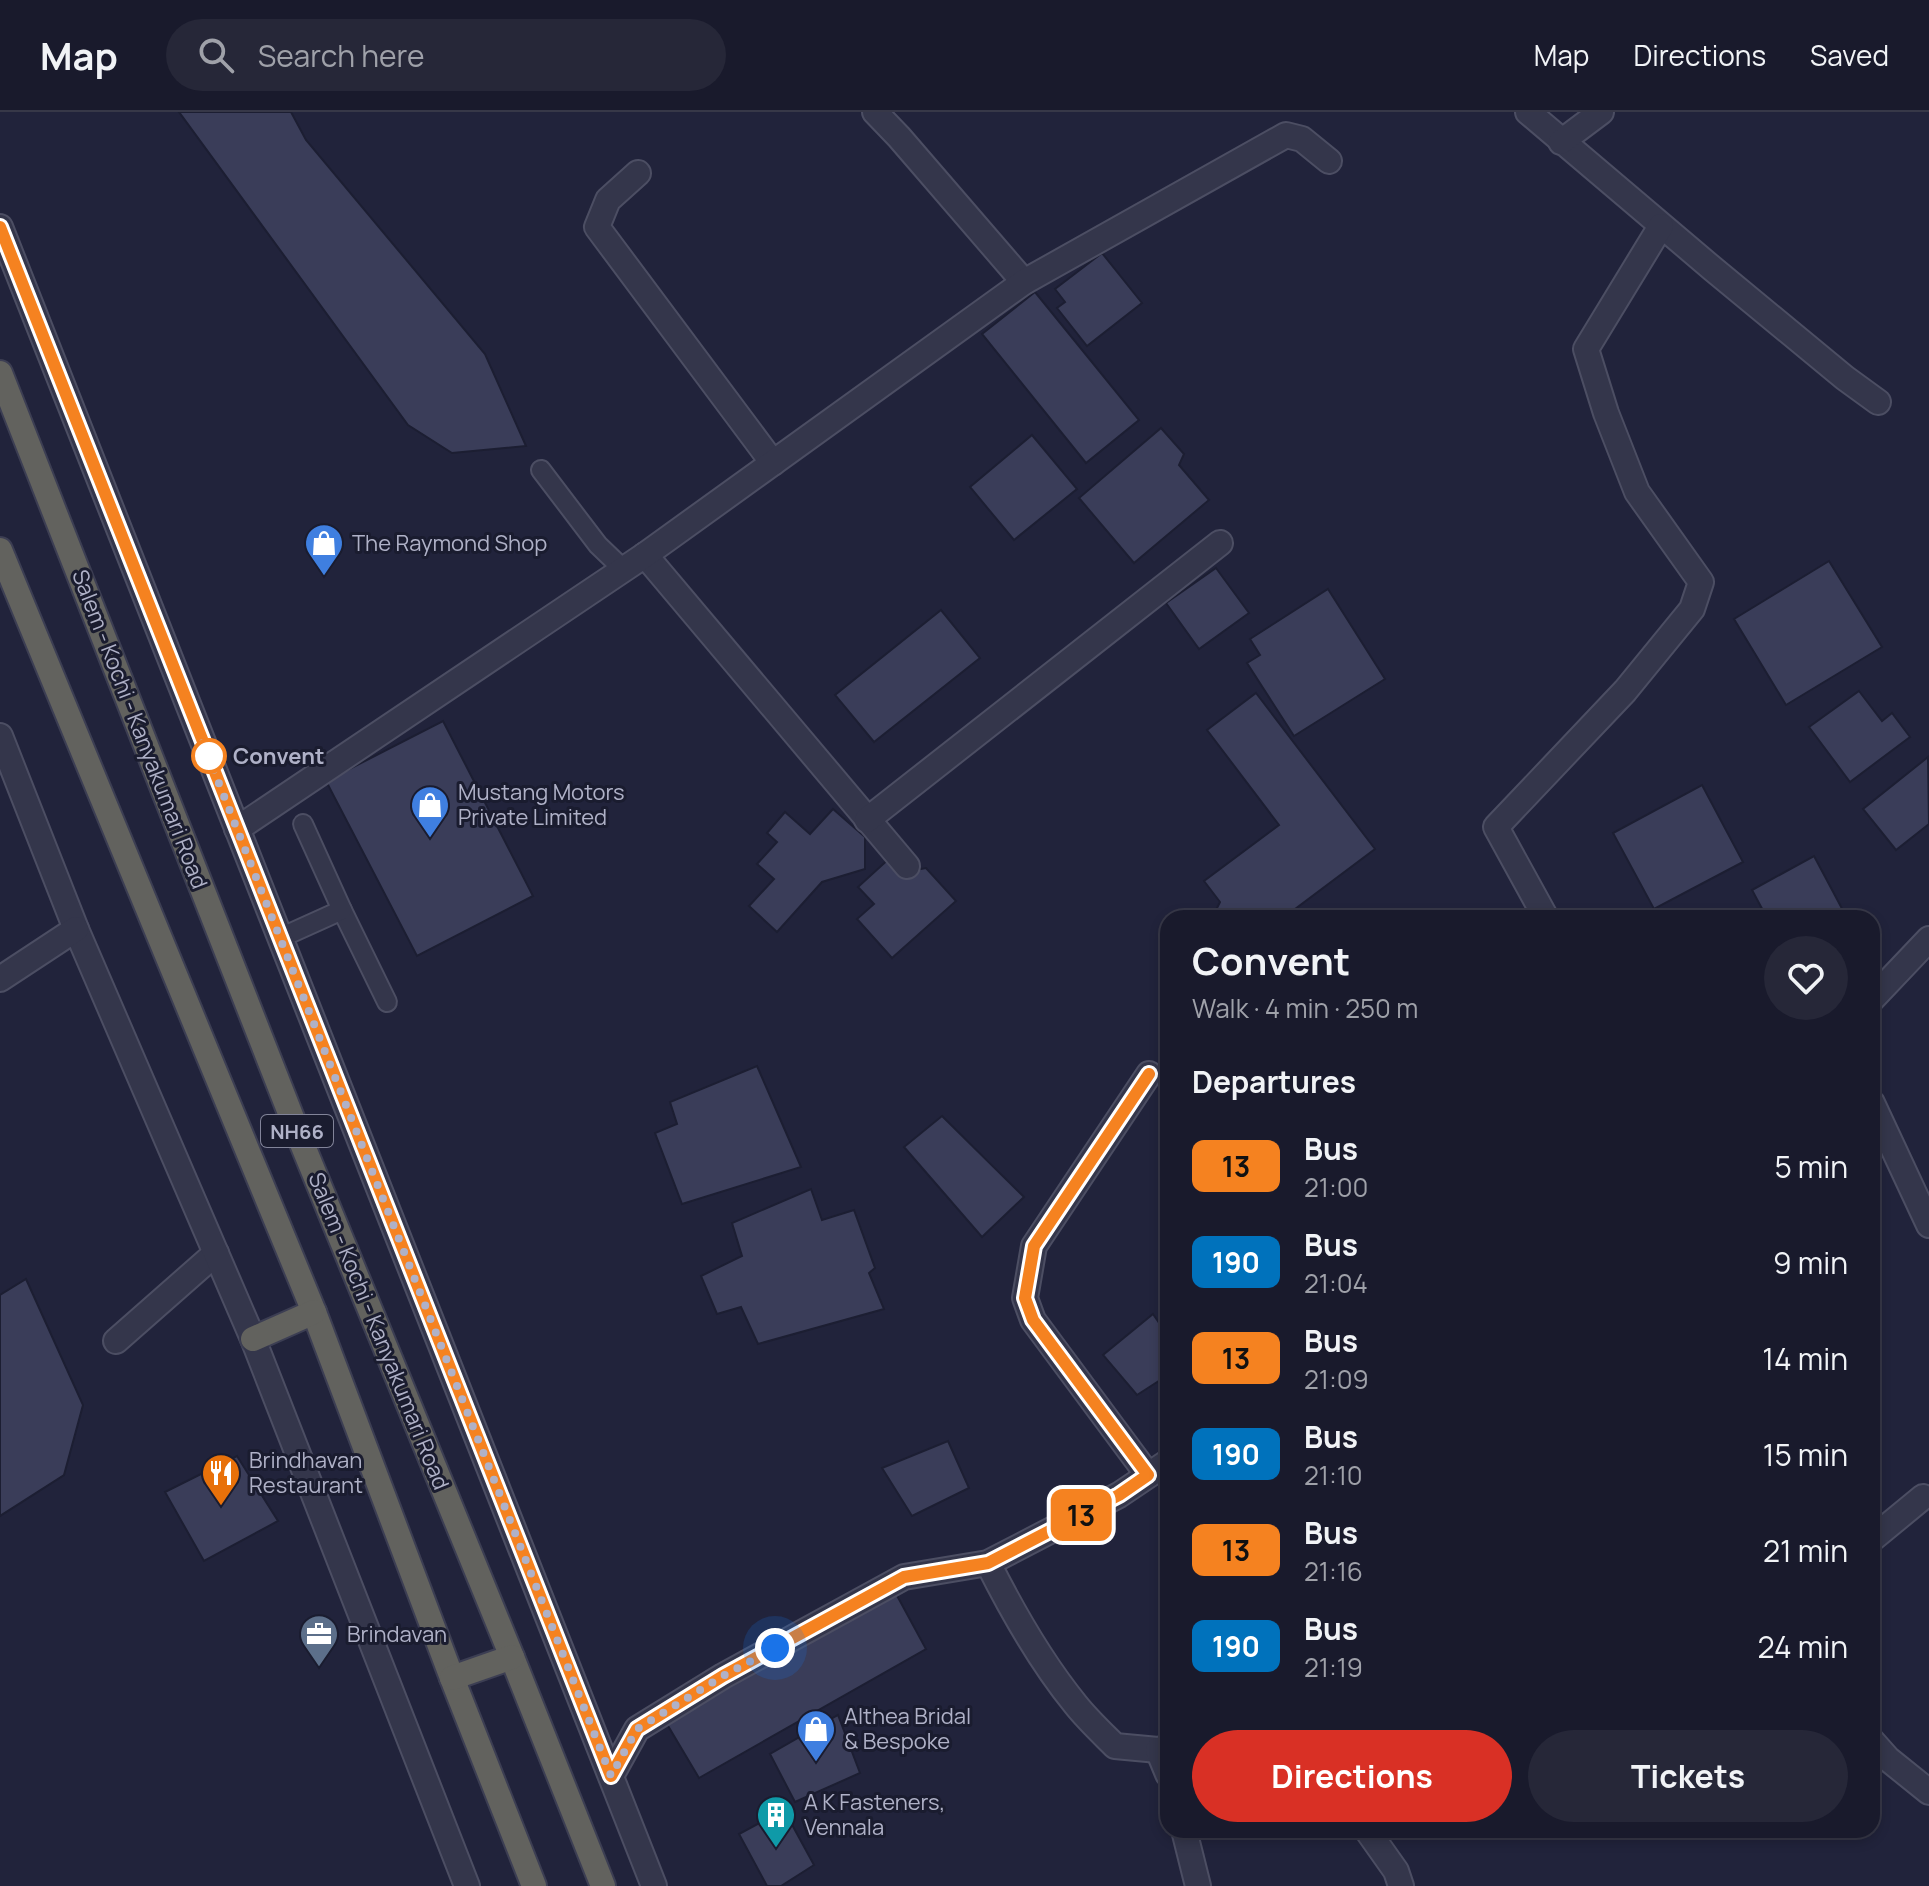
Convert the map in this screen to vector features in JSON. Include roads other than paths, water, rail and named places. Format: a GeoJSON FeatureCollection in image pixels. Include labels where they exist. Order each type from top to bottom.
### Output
{"type":"FeatureCollection","features":[{"type":"Feature","properties":{"kind":"highway","name":"Salem - Kochi - Kanyakumari Road"},"geometry":{"type":"LineString","coordinates":[[0,373],[301,1141],[603,1886]]}},
{"type":"Feature","properties":{"kind":"highway","name":"NH66"},"geometry":{"type":"LineString","coordinates":[[0,550],[314,1312],[534,1886]]}},
{"type":"Feature","properties":{"kind":"highway"},"geometry":{"type":"LineString","coordinates":[[253,1339],[314,1312]]}},
{"type":"Feature","properties":{"kind":"highway"},"geometry":{"type":"LineString","coordinates":[[452,1678],[512,1657]]}},
{"type":"Feature","properties":{"kind":"street"},"geometry":{"type":"LineString","coordinates":[[875,112],[1024,282]]}},
{"type":"Feature","properties":{"kind":"street"},"geometry":{"type":"LineString","coordinates":[[1528,112],[1661,226],[1878,402]]}},
{"type":"Feature","properties":{"kind":"street"},"geometry":{"type":"LineString","coordinates":[[1561,142],[1601,112]]}},
{"type":"Feature","properties":{"kind":"street"},"geometry":{"type":"LineString","coordinates":[[237,829],[624,570],[1024,282],[1286,135],[1302,139],[1329,161]]}},
{"type":"Feature","properties":{"kind":"street"},"geometry":{"type":"LineString","coordinates":[[638,173],[608,200],[597,227],[773,463]]}},
{"type":"Feature","properties":{"kind":"street"},"geometry":{"type":"LineString","coordinates":[[1542,910],[1496,827],[1625,691],[1692,609],[1701,582],[1637,492],[1606,413],[1586,349],[1661,226]]}},
{"type":"Feature","properties":{"kind":"street"},"geometry":{"type":"LineString","coordinates":[[0,227],[654,1886]]}},
{"type":"Feature","properties":{"kind":"street"},"geometry":{"type":"LineString","coordinates":[[867,820],[1220,543]]}},
{"type":"Feature","properties":{"kind":"street"},"geometry":{"type":"LineString","coordinates":[[645,555],[907,866]]}},
{"type":"Feature","properties":{"kind":"street"},"geometry":{"type":"LineString","coordinates":[[0,736],[76,929],[253,1339],[467,1886]]}},
{"type":"Feature","properties":{"kind":"street"},"geometry":{"type":"LineString","coordinates":[[0,979],[76,929]]}},
{"type":"Feature","properties":{"kind":"street"},"geometry":{"type":"LineString","coordinates":[[1880,991],[1929,939]]}},
{"type":"Feature","properties":{"kind":"street"},"geometry":{"type":"LineString","coordinates":[[611,1776],[637,1729],[723,1676],[904,1577],[988,1563],[1119,1495],[1158,1469],[1033,1320],[1025,1298],[1034,1246],[1149,1074]]}},
{"type":"Feature","properties":{"kind":"street"},"geometry":{"type":"LineString","coordinates":[[1880,1120],[1929,1225]]}},
{"type":"Feature","properties":{"kind":"street"},"geometry":{"type":"LineString","coordinates":[[116,1341],[216,1253]]}},
{"type":"Feature","properties":{"kind":"street"},"geometry":{"type":"LineString","coordinates":[[1880,1532],[1923,1497]]}},
{"type":"Feature","properties":{"kind":"street"},"geometry":{"type":"LineString","coordinates":[[988,1563],[1011,1609],[1077,1707],[1115,1746],[1160,1749]]}},
{"type":"Feature","properties":{"kind":"street"},"geometry":{"type":"LineString","coordinates":[[1880,1750],[1929,1792]]}},
{"type":"Feature","properties":{"kind":"street"},"geometry":{"type":"LineString","coordinates":[[1186,1838],[1198,1886]]}},
{"type":"Feature","properties":{"kind":"street"},"geometry":{"type":"LineString","coordinates":[[1373,1838],[1396,1871],[1401,1886]]}},
{"type":"Feature","properties":{"kind":"lane"},"geometry":{"type":"LineString","coordinates":[[541,470],[598,545],[624,570]]}},
{"type":"Feature","properties":{"kind":"lane"},"geometry":{"type":"LineString","coordinates":[[303,824],[387,1002]]}},
{"type":"Feature","properties":{"kind":"lane"},"geometry":{"type":"LineString","coordinates":[[280,938],[342,910]]}},
{"type":"Feature","properties":{"kind":"place","name":"The Raymond Shop"},"geometry":{"type":"Point","coordinates":[324,577]}},
{"type":"Feature","properties":{"kind":"place","name":"Convent"},"geometry":{"type":"Point","coordinates":[209,756]}},
{"type":"Feature","properties":{"kind":"place","name":"Mustang Motors Private Limited"},"geometry":{"type":"Point","coordinates":[430,839]}},
{"type":"Feature","properties":{"kind":"place","name":"Brindhavan Restaurant"},"geometry":{"type":"Point","coordinates":[221,1507]}},
{"type":"Feature","properties":{"kind":"place","name":"Brindavan"},"geometry":{"type":"Point","coordinates":[319,1668]}},
{"type":"Feature","properties":{"kind":"place","name":"Althea Bridal & Bespoke"},"geometry":{"type":"Point","coordinates":[816,1763]}},
{"type":"Feature","properties":{"kind":"place","name":"A K Fasteners, Vennala"},"geometry":{"type":"Point","coordinates":[776,1849]}}]}
